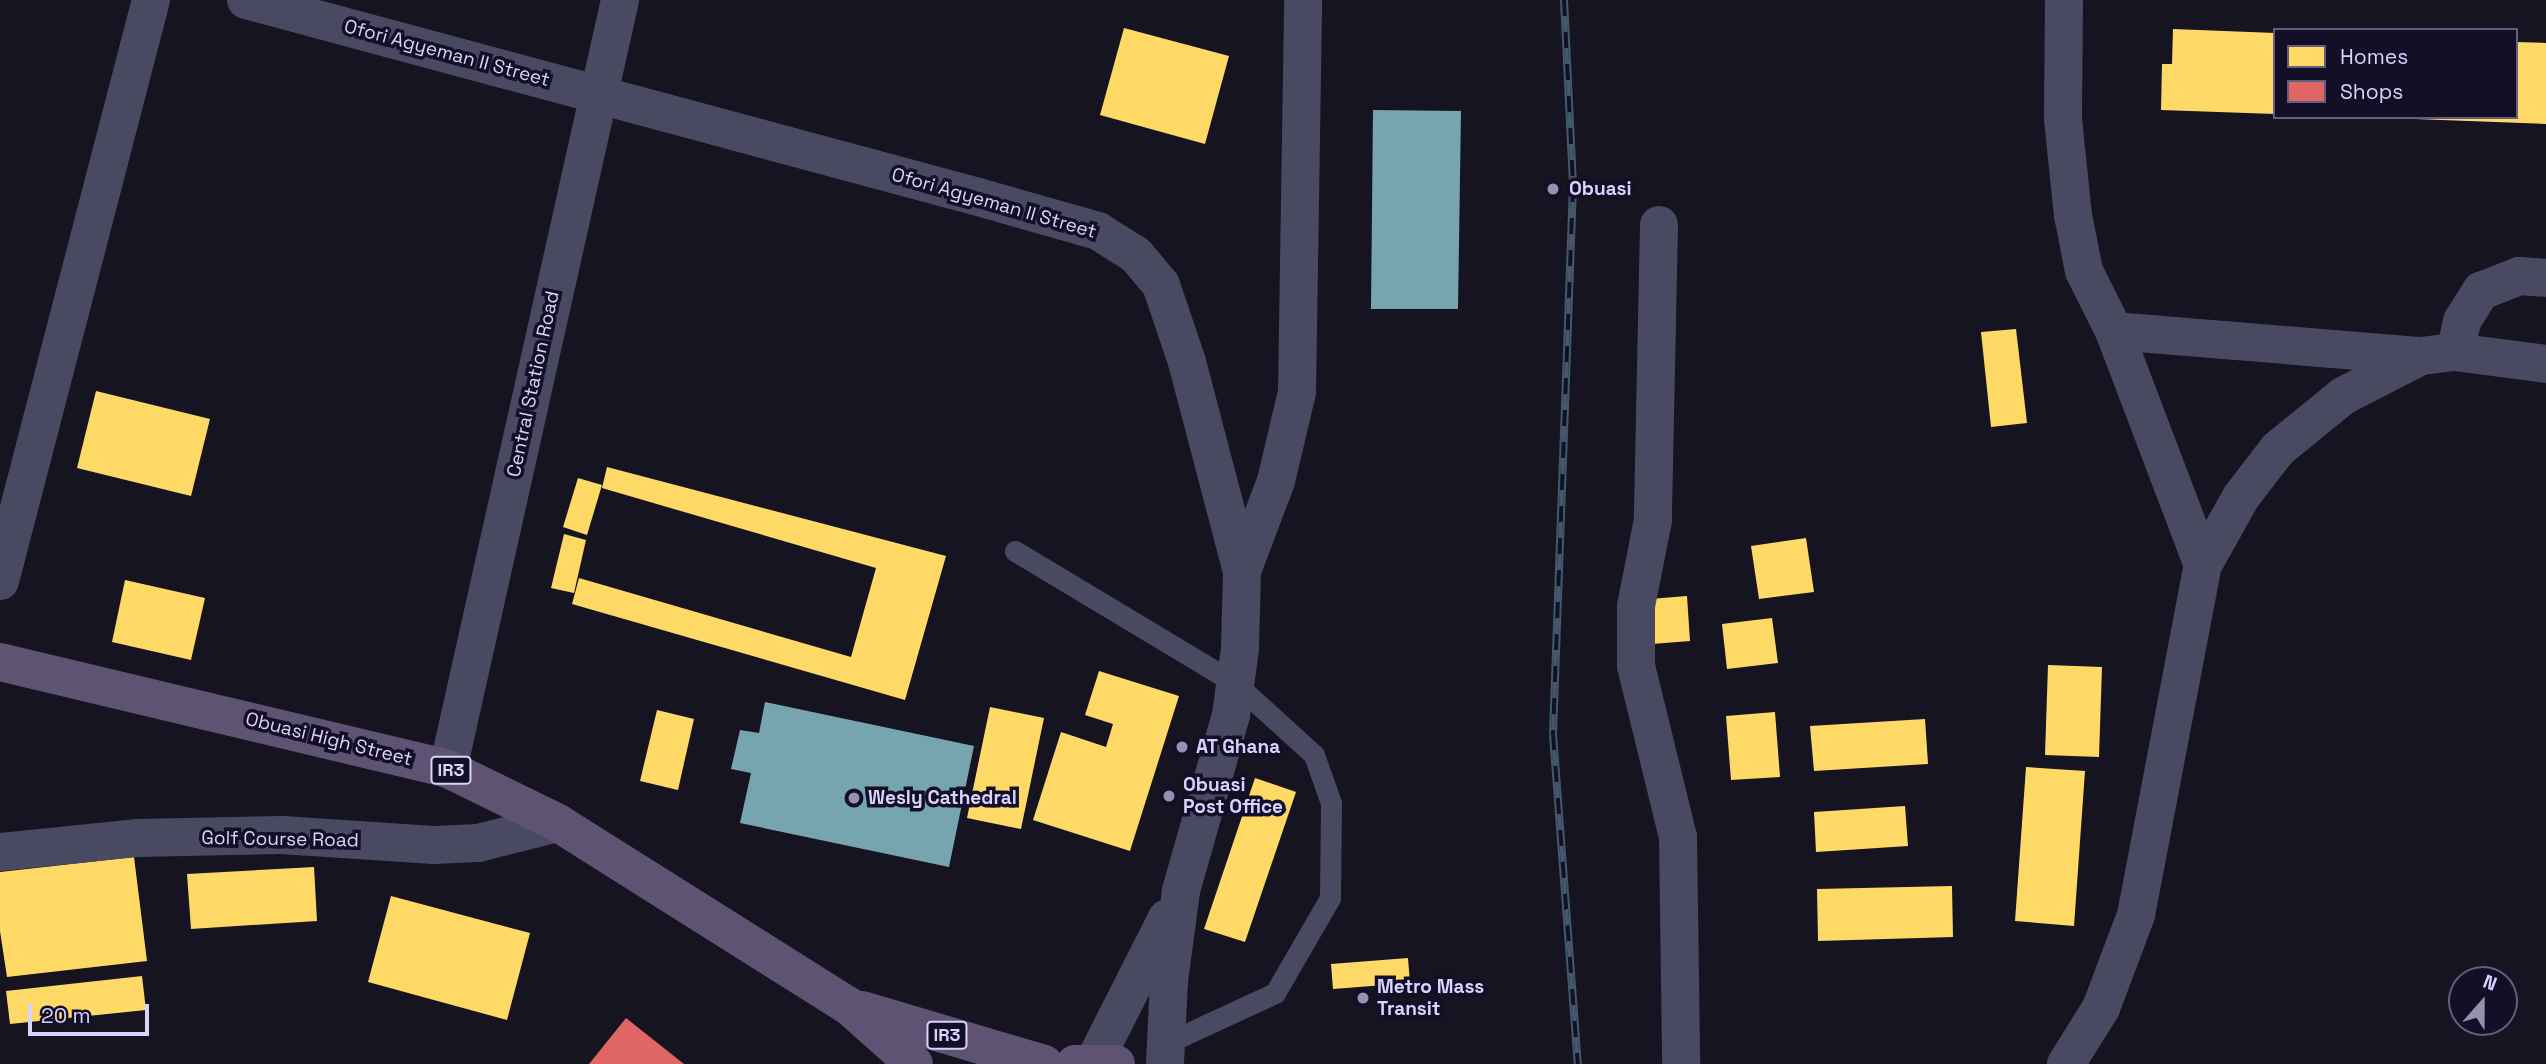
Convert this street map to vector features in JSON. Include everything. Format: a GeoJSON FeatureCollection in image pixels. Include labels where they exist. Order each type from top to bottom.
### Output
{"type":"FeatureCollection","features":[{"type":"Feature","properties":{"kind":"main road","name":"Obuasi High Street"},"geometry":{"type":"LineString","coordinates":[[0,662],[448,769],[558,823],[849,1006],[914,1064]]}},
{"type":"Feature","properties":{"kind":"main road","name":"Obuasi High Street"},"geometry":{"type":"LineString","coordinates":[[849,1006],[1044,1064]]}},
{"type":"Feature","properties":{"kind":"street"},"geometry":{"type":"LineString","coordinates":[[0,581],[151,0]]}},
{"type":"Feature","properties":{"kind":"street","name":"Ofori Agyeman II Street"},"geometry":{"type":"LineString","coordinates":[[246,0],[597,92],[1098,231],[1136,255],[1161,285],[1187,362],[1242,572],[1236,683],[1231,715],[1181,891],[1168,981],[1166,1053]]}},
{"type":"Feature","properties":{"kind":"street","name":"Central Station Road"},"geometry":{"type":"LineString","coordinates":[[448,769],[597,92],[620,0]]}},
{"type":"Feature","properties":{"kind":"street"},"geometry":{"type":"LineString","coordinates":[[1242,572],[1276,481],[1297,392],[1303,0]]}},
{"type":"Feature","properties":{"kind":"street"},"geometry":{"type":"LineString","coordinates":[[2064,0],[2063,119],[2073,215],[2084,271],[2114,331],[2203,565]]}},
{"type":"Feature","properties":{"kind":"street"},"geometry":{"type":"LineString","coordinates":[[1659,225],[1653,520],[1636,606],[1636,666],[1678,837],[1681,1064]]}},
{"type":"Feature","properties":{"kind":"street"},"geometry":{"type":"LineString","coordinates":[[2066,1064],[2101,1008],[2136,915],[2203,565],[2241,497],[2278,449],[2343,396],[2438,354],[2482,291],[2519,276],[2546,278]]}},
{"type":"Feature","properties":{"kind":"street"},"geometry":{"type":"LineString","coordinates":[[2114,331],[2546,364]]}},
{"type":"Feature","properties":{"kind":"street","name":"Golf Course Road"},"geometry":{"type":"LineString","coordinates":[[0,852],[138,838],[282,835],[445,845],[478,843],[558,823]]}},
{"type":"Feature","properties":{"kind":"street","name":"Ofori Agyeman II Street"},"geometry":{"type":"LineString","coordinates":[[1095,1063],[1181,891]]}},
{"type":"Feature","properties":{"kind":"lane"},"geometry":{"type":"LineString","coordinates":[[1015,551],[1236,683],[1314,755],[1331,803],[1331,898],[1275,993],[1166,1053]]}},
{"type":"Feature","properties":{"kind":"building: Homes"},"geometry":{"type":"Polygon","coordinates":[[[1124,28],[1229,56],[1205,144],[1100,115],[1124,28]]]}},
{"type":"Feature","properties":{"kind":"building: Homes"},"geometry":{"type":"Polygon","coordinates":[[[2173,29],[2273,33],[2273,114],[2161,110],[2162,64],[2172,64],[2173,29]]]}},
{"type":"Feature","properties":{"kind":"building: Homes"},"geometry":{"type":"Polygon","coordinates":[[[2518,42],[2546,43],[2546,124],[2415,119],[2518,119],[2518,42]]]}},
{"type":"Feature","properties":{"kind":"building: Homes"},"geometry":{"type":"Polygon","coordinates":[[[2016,329],[2027,423],[1991,427],[1981,332],[2016,329]]]}},
{"type":"Feature","properties":{"kind":"building: Homes"},"geometry":{"type":"Polygon","coordinates":[[[96,391],[210,419],[191,496],[77,468],[96,391]]]}},
{"type":"Feature","properties":{"kind":"building: Homes"},"geometry":{"type":"Polygon","coordinates":[[[607,467],[946,556],[905,700],[572,604],[579,578],[851,657],[876,568],[602,488],[607,467]]]}},
{"type":"Feature","properties":{"kind":"building: Homes"},"geometry":{"type":"Polygon","coordinates":[[[578,478],[602,485],[587,535],[563,527],[578,478]]]}},
{"type":"Feature","properties":{"kind":"building: Homes"},"geometry":{"type":"Polygon","coordinates":[[[564,534],[586,540],[574,593],[551,588],[564,534]]]}},
{"type":"Feature","properties":{"kind":"building: Homes"},"geometry":{"type":"Polygon","coordinates":[[[1806,538],[1814,592],[1759,599],[1751,546],[1806,538]]]}},
{"type":"Feature","properties":{"kind":"building: Homes"},"geometry":{"type":"Polygon","coordinates":[[[125,580],[205,598],[191,660],[112,642],[125,580]]]}},
{"type":"Feature","properties":{"kind":"building: Homes"},"geometry":{"type":"Polygon","coordinates":[[[1687,596],[1690,641],[1652,644],[1650,599],[1687,596]]]}},
{"type":"Feature","properties":{"kind":"building: Homes"},"geometry":{"type":"Polygon","coordinates":[[[1772,618],[1778,663],[1727,669],[1722,624],[1772,618]]]}},
{"type":"Feature","properties":{"kind":"building: Homes"},"geometry":{"type":"Polygon","coordinates":[[[2048,665],[2102,667],[2099,757],[2045,755],[2048,665]]]}},
{"type":"Feature","properties":{"kind":"building: Homes"},"geometry":{"type":"Polygon","coordinates":[[[1099,671],[1179,696],[1130,851],[1033,820],[1061,732],[1106,747],[1113,724],[1085,715],[1099,671]]]}},
{"type":"Feature","properties":{"kind":"building: Homes"},"geometry":{"type":"Polygon","coordinates":[[[990,707],[1044,718],[1021,829],[967,818],[990,707]]]}},
{"type":"Feature","properties":{"kind":"building: Homes"},"geometry":{"type":"Polygon","coordinates":[[[657,710],[694,719],[678,790],[640,781],[657,710]]]}},
{"type":"Feature","properties":{"kind":"building: Homes"},"geometry":{"type":"Polygon","coordinates":[[[1775,712],[1780,777],[1731,780],[1726,716],[1775,712]]]}},
{"type":"Feature","properties":{"kind":"building: Homes"},"geometry":{"type":"Polygon","coordinates":[[[1925,719],[1928,764],[1814,771],[1810,726],[1925,719]]]}},
{"type":"Feature","properties":{"kind":"building: Homes"},"geometry":{"type":"Polygon","coordinates":[[[2026,767],[2085,771],[2074,926],[2015,921],[2026,767]]]}},
{"type":"Feature","properties":{"kind":"building: Homes"},"geometry":{"type":"Polygon","coordinates":[[[1255,778],[1296,792],[1245,942],[1204,929],[1255,778]]]}},
{"type":"Feature","properties":{"kind":"building: Homes"},"geometry":{"type":"Polygon","coordinates":[[[1905,806],[1908,846],[1816,852],[1814,812],[1905,806]]]}},
{"type":"Feature","properties":{"kind":"building: Homes"},"geometry":{"type":"Polygon","coordinates":[[[134,857],[147,961],[7,977],[0,931],[0,872],[134,857]]]}},
{"type":"Feature","properties":{"kind":"building: Homes"},"geometry":{"type":"Polygon","coordinates":[[[314,867],[317,921],[191,929],[187,874],[314,867]]]}},
{"type":"Feature","properties":{"kind":"building: Homes"},"geometry":{"type":"Polygon","coordinates":[[[1952,886],[1953,937],[1818,941],[1817,889],[1952,886]]]}},
{"type":"Feature","properties":{"kind":"building: Homes"},"geometry":{"type":"Polygon","coordinates":[[[391,896],[530,933],[507,1020],[368,982],[391,896]]]}},
{"type":"Feature","properties":{"kind":"building: Homes"},"geometry":{"type":"Polygon","coordinates":[[[1408,958],[1410,983],[1333,989],[1331,964],[1408,958]]]}},
{"type":"Feature","properties":{"kind":"building: Homes"},"geometry":{"type":"Polygon","coordinates":[[[142,976],[146,1010],[10,1024],[6,991],[142,976]]]}},
{"type":"Feature","properties":{"kind":"building: Shops"},"geometry":{"type":"Polygon","coordinates":[[[626,1018],[684,1064],[589,1064],[626,1018]]]}},
{"type":"Feature","properties":{"kind":"building: Public"},"geometry":{"type":"Polygon","coordinates":[[[1373,110],[1461,111],[1458,309],[1371,309],[1373,110]]]}},
{"type":"Feature","properties":{"kind":"building: Public","name":"Wesly Cathedral"},"geometry":{"type":"Polygon","coordinates":[[[765,702],[974,746],[949,867],[740,823],[751,773],[731,769],[740,730],[759,733],[765,702]]]}},
{"type":"Feature","properties":{"kind":"railway"},"geometry":{"type":"LineString","coordinates":[[1564,0],[1573,186],[1553,734],[1578,1064]]}},
{"type":"Feature","properties":{"kind":"place","name":"Obuasi"},"geometry":{"type":"Point","coordinates":[1553,189]}},
{"type":"Feature","properties":{"kind":"place","name":"AT Ghana"},"geometry":{"type":"Point","coordinates":[1182,747]}},
{"type":"Feature","properties":{"kind":"place","name":"Obuasi Post Office"},"geometry":{"type":"Point","coordinates":[1169,796]}},
{"type":"Feature","properties":{"kind":"place","name":"Wesly Cathedral"},"geometry":{"type":"Point","coordinates":[854,798]}},
{"type":"Feature","properties":{"kind":"place","name":"Metro Mass Transit"},"geometry":{"type":"Point","coordinates":[1363,998]}}]}
